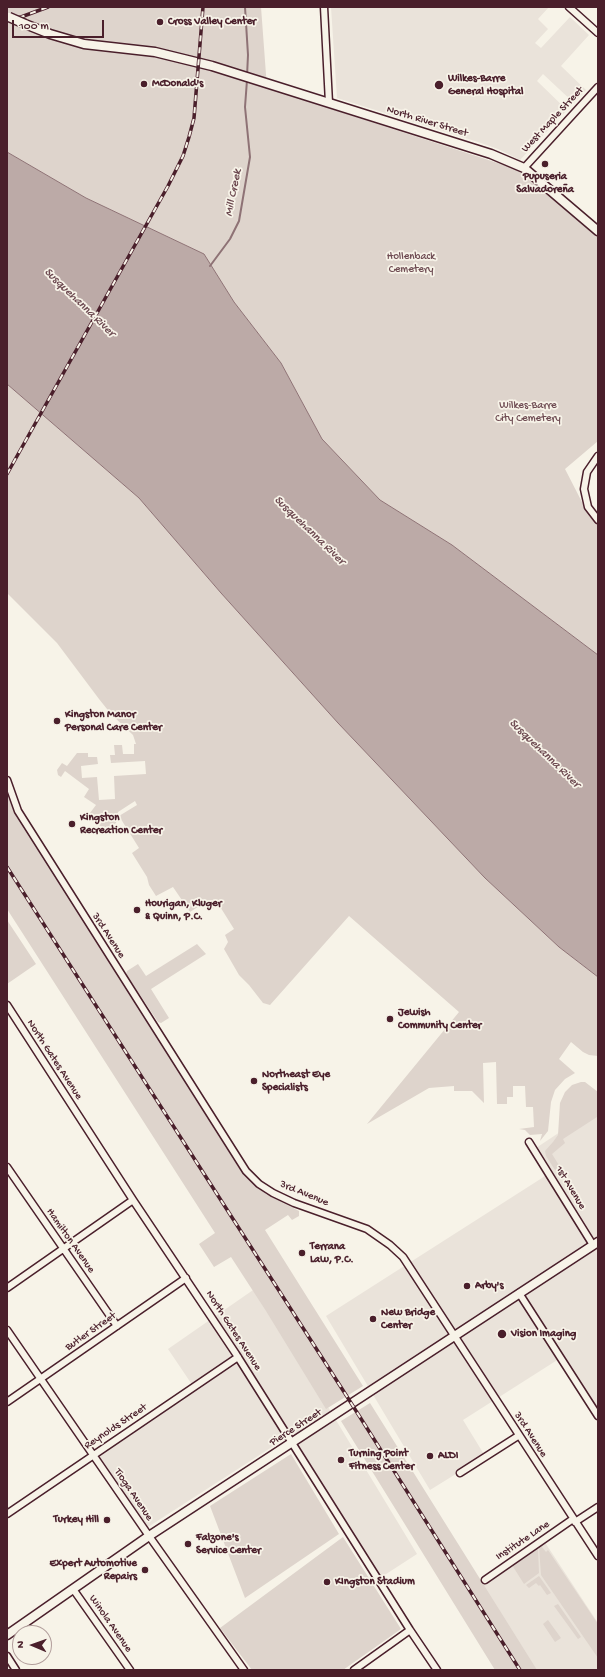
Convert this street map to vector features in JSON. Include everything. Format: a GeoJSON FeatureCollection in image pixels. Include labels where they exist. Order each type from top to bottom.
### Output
{"type":"FeatureCollection","features":[{"type":"Feature","properties":{"kind":"main road","name":"North River Street"},"geometry":{"type":"LineString","coordinates":[[7,17],[50,34],[84,44],[154,52],[229,71],[491,154],[524,168],[598,231]]}},
{"type":"Feature","properties":{"kind":"main road","name":"Pierce Street"},"geometry":{"type":"LineString","coordinates":[[7,1635],[149,1536],[596,1243]]}},
{"type":"Feature","properties":{"kind":"street"},"geometry":{"type":"LineString","coordinates":[[324,7],[329,103]]}},
{"type":"Feature","properties":{"kind":"street"},"geometry":{"type":"LineString","coordinates":[[569,7],[598,34]]}},
{"type":"Feature","properties":{"kind":"street","name":"West Maple Street"},"geometry":{"type":"LineString","coordinates":[[524,168],[598,87]]}},
{"type":"Feature","properties":{"kind":"street"},"geometry":{"type":"LineString","coordinates":[[598,456],[587,472],[584,489],[588,507],[598,520]]}},
{"type":"Feature","properties":{"kind":"street","name":"3rd Avenue"},"geometry":{"type":"LineString","coordinates":[[7,780],[18,811],[246,1171],[259,1184],[273,1193],[294,1203],[367,1229],[390,1245],[403,1257],[518,1436],[598,1556]]}},
{"type":"Feature","properties":{"kind":"street","name":"North Gates Avenue"},"geometry":{"type":"LineString","coordinates":[[7,1005],[133,1200],[238,1357],[410,1630],[437,1670]]}},
{"type":"Feature","properties":{"kind":"street","name":"1st Avenue"},"geometry":{"type":"LineString","coordinates":[[529,1142],[596,1243]]}},
{"type":"Feature","properties":{"kind":"street","name":"Hamilton Avenue"},"geometry":{"type":"LineString","coordinates":[[7,1167],[117,1326]]}},
{"type":"Feature","properties":{"kind":"street"},"geometry":{"type":"LineString","coordinates":[[7,1288],[133,1200]]}},
{"type":"Feature","properties":{"kind":"street","name":"Butler Street"},"geometry":{"type":"LineString","coordinates":[[7,1402],[186,1278]]}},
{"type":"Feature","properties":{"kind":"street"},"geometry":{"type":"LineString","coordinates":[[519,1293],[598,1416]]}},
{"type":"Feature","properties":{"kind":"street","name":"Tioga Avenue"},"geometry":{"type":"LineString","coordinates":[[7,1330],[149,1536],[244,1670]]}},
{"type":"Feature","properties":{"kind":"street","name":"Reynolds Street"},"geometry":{"type":"LineString","coordinates":[[7,1514],[93,1454],[238,1357]]}},
{"type":"Feature","properties":{"kind":"street"},"geometry":{"type":"LineString","coordinates":[[460,1473],[518,1436]]}},
{"type":"Feature","properties":{"kind":"street","name":"Institute Lane"},"geometry":{"type":"LineString","coordinates":[[485,1580],[598,1506]]}},
{"type":"Feature","properties":{"kind":"street","name":"Winola Avenue"},"geometry":{"type":"LineString","coordinates":[[73,1589],[130,1670]]}},
{"type":"Feature","properties":{"kind":"street"},"geometry":{"type":"LineString","coordinates":[[354,1670],[410,1630]]}},
{"type":"Feature","properties":{"kind":"street"},"geometry":{"type":"LineString","coordinates":[[7,1656],[16,1670]]}},
{"type":"Feature","properties":{"kind":"shaded area","name":"Wilkes-Barre General Hospital"},"geometry":{"type":"Polygon","coordinates":[[[331,7],[549,7],[538,19],[548,29],[535,43],[541,48],[570,17],[589,35],[561,66],[586,90],[574,103],[543,74],[537,81],[567,110],[520,160],[498,149],[478,142],[337,98],[331,7]]]}},
{"type":"Feature","properties":{"kind":"shaded area"},"geometry":{"type":"Polygon","coordinates":[[[590,1112],[598,1118],[598,1412],[562,1357],[463,1420],[485,1456],[430,1490],[326,1316],[542,1178],[547,1174],[533,1150],[590,1112]]]}},
{"type":"Feature","properties":{"kind":"shaded area"},"geometry":{"type":"Polygon","coordinates":[[[256,1288],[417,1554],[380,1578],[292,1434],[148,1527],[99,1456],[195,1389],[168,1349],[256,1288]]]}},
{"type":"Feature","properties":{"kind":"shaded area"},"geometry":{"type":"Polygon","coordinates":[[[544,1541],[598,1623],[598,1670],[526,1670],[473,1588],[544,1541]]]}},
{"type":"Feature","properties":{"kind":"green space"},"geometry":{"type":"Polygon","coordinates":[[[7,7],[261,7],[267,88],[516,169],[598,237],[598,441],[565,469],[584,506],[598,523],[598,655],[452,545],[380,500],[322,439],[281,363],[234,302],[204,254],[86,198],[7,152],[7,7]]]}},
{"type":"Feature","properties":{"kind":"green space"},"geometry":{"type":"Polygon","coordinates":[[[7,384],[139,498],[221,593],[338,723],[485,878],[559,947],[598,977],[598,1056],[589,1055],[583,1052],[571,1042],[559,1059],[575,1073],[565,1079],[555,1090],[551,1102],[548,1131],[540,1141],[542,1134],[530,1135],[525,1130],[519,1129],[534,1127],[533,1107],[526,1107],[525,1086],[513,1086],[513,1097],[507,1097],[507,1104],[497,1104],[496,1062],[483,1063],[484,1103],[472,1091],[454,1091],[454,1086],[429,1088],[367,1124],[459,1012],[349,916],[270,1005],[263,1003],[239,975],[224,949],[228,942],[225,935],[234,929],[219,905],[209,911],[204,903],[190,912],[173,887],[156,896],[149,885],[147,877],[132,853],[139,848],[119,816],[137,805],[135,801],[118,812],[116,823],[109,828],[102,827],[91,820],[94,815],[90,813],[96,805],[84,797],[89,789],[65,771],[61,777],[58,775],[57,770],[62,763],[67,766],[77,753],[88,753],[88,757],[97,757],[98,764],[81,766],[82,778],[97,777],[99,800],[115,799],[114,776],[146,774],[145,761],[111,763],[110,755],[115,755],[114,745],[122,745],[123,754],[134,754],[134,744],[136,744],[133,735],[111,714],[57,643],[7,593],[7,384]]]}},
{"type":"Feature","properties":{"kind":"green space"},"geometry":{"type":"Polygon","coordinates":[[[7,795],[17,818],[237,1165],[251,1182],[266,1194],[299,1211],[299,1216],[292,1220],[288,1215],[265,1230],[363,1386],[326,1409],[231,1257],[214,1267],[199,1244],[215,1233],[7,909],[7,795]]]}},
{"type":"Feature","properties":{"kind":"green space"},"geometry":{"type":"Polygon","coordinates":[[[7,920],[36,964],[7,984],[7,920]]]}},
{"type":"Feature","properties":{"kind":"green space"},"geometry":{"type":"Polygon","coordinates":[[[197,944],[206,954],[151,989],[169,1018],[161,1023],[158,1022],[126,974],[127,971],[138,964],[146,976],[197,944]]]}},
{"type":"Feature","properties":{"kind":"green space"},"geometry":{"type":"Polygon","coordinates":[[[585,1082],[598,1092],[598,1118],[597,1117],[563,1139],[565,1143],[552,1154],[560,1167],[555,1170],[546,1156],[545,1151],[558,1135],[560,1103],[565,1092],[572,1085],[585,1082]]]}},
{"type":"Feature","properties":{"kind":"green space"},"geometry":{"type":"Polygon","coordinates":[[[370,1403],[537,1670],[495,1670],[341,1421],[370,1403]]]}},
{"type":"Feature","properties":{"kind":"green space"},"geometry":{"type":"Polygon","coordinates":[[[291,1454],[339,1534],[245,1598],[210,1506],[291,1454]]]}},
{"type":"Feature","properties":{"kind":"green space","name":"KIngston Stadium"},"geometry":{"type":"Polygon","coordinates":[[[343,1537],[401,1629],[343,1670],[252,1670],[220,1628],[343,1537]]]}},
{"type":"Feature","properties":{"kind":"green space"},"geometry":{"type":"Polygon","coordinates":[[[544,1544],[542,1547],[546,1552],[548,1550],[598,1624],[598,1658],[541,1575],[539,1547],[544,1544]]]}},
{"type":"Feature","properties":{"kind":"green space"},"geometry":{"type":"Polygon","coordinates":[[[538,1548],[539,1573],[524,1584],[512,1565],[538,1548]]]}},
{"type":"Feature","properties":{"kind":"green space"},"geometry":{"type":"Polygon","coordinates":[[[539,1576],[551,1593],[547,1595],[540,1585],[539,1586],[536,1583],[529,1588],[526,1585],[539,1576]]]}},
{"type":"Feature","properties":{"kind":"green space"},"geometry":{"type":"Polygon","coordinates":[[[558,1604],[581,1637],[578,1639],[554,1606],[558,1604]]]}},
{"type":"Feature","properties":{"kind":"green space"},"geometry":{"type":"Polygon","coordinates":[[[548,1620],[561,1638],[555,1642],[543,1624],[548,1620]]]}},
{"type":"Feature","properties":{"kind":"water","name":"Susquehanna River"},"geometry":{"type":"Polygon","coordinates":[[[7,152],[86,198],[204,254],[234,302],[281,363],[322,439],[380,500],[452,545],[598,655],[598,977],[559,947],[485,878],[338,723],[221,593],[139,498],[7,384],[7,152]]]}},
{"type":"Feature","properties":{"kind":"waterway","name":"Mill Creek"},"geometry":{"type":"LineString","coordinates":[[245,7],[248,55],[247,76]]}},
{"type":"Feature","properties":{"kind":"waterway","name":"Mill Creek"},"geometry":{"type":"LineString","coordinates":[[210,266],[230,239],[239,221],[250,157],[245,107],[247,80]]}},
{"type":"Feature","properties":{"kind":"railway"},"geometry":{"type":"LineString","coordinates":[[7,20],[21,17],[48,7]]}},
{"type":"Feature","properties":{"kind":"railway"},"geometry":{"type":"LineString","coordinates":[[7,474],[168,186],[183,156],[194,118],[203,7]]}},
{"type":"Feature","properties":{"kind":"railway"},"geometry":{"type":"LineString","coordinates":[[7,867],[346,1395],[520,1670]]}},
{"type":"Feature","properties":{"kind":"place","name":"Cross Valley Center"},"geometry":{"type":"Point","coordinates":[160,22]}},
{"type":"Feature","properties":{"kind":"place","name":"McDonald's"},"geometry":{"type":"Point","coordinates":[144,84]}},
{"type":"Feature","properties":{"kind":"place","name":"Wilkes-Barre General Hospital"},"geometry":{"type":"Point","coordinates":[439,85]}},
{"type":"Feature","properties":{"kind":"place","name":"Pupuseria Salvadoreña"},"geometry":{"type":"Point","coordinates":[545,164]}},
{"type":"Feature","properties":{"kind":"place","name":"Kingston Manor Personal Care Center"},"geometry":{"type":"Point","coordinates":[57,721]}},
{"type":"Feature","properties":{"kind":"place","name":"Kingston Recreation Center"},"geometry":{"type":"Point","coordinates":[72,824]}},
{"type":"Feature","properties":{"kind":"place","name":"Hourigan, Kluger & Quinn, P.C."},"geometry":{"type":"Point","coordinates":[137,910]}},
{"type":"Feature","properties":{"kind":"place","name":"Jewish Community Center"},"geometry":{"type":"Point","coordinates":[390,1019]}},
{"type":"Feature","properties":{"kind":"place","name":"Northeast Eye Specialists"},"geometry":{"type":"Point","coordinates":[254,1081]}},
{"type":"Feature","properties":{"kind":"place","name":"Terrana Law, P.C."},"geometry":{"type":"Point","coordinates":[302,1253]}},
{"type":"Feature","properties":{"kind":"place","name":"Arby's"},"geometry":{"type":"Point","coordinates":[467,1286]}},
{"type":"Feature","properties":{"kind":"place","name":"New Bridge Center"},"geometry":{"type":"Point","coordinates":[373,1319]}},
{"type":"Feature","properties":{"kind":"place","name":"Vision Imaging"},"geometry":{"type":"Point","coordinates":[502,1334]}},
{"type":"Feature","properties":{"kind":"place","name":"ALDI"},"geometry":{"type":"Point","coordinates":[430,1456]}},
{"type":"Feature","properties":{"kind":"place","name":"Turning Point Fitness Center"},"geometry":{"type":"Point","coordinates":[341,1460]}},
{"type":"Feature","properties":{"kind":"place","name":"Turkey Hill"},"geometry":{"type":"Point","coordinates":[107,1520]}},
{"type":"Feature","properties":{"kind":"place","name":"Falzone's Service Center"},"geometry":{"type":"Point","coordinates":[188,1544]}},
{"type":"Feature","properties":{"kind":"place","name":"Expert Automotive Repairs"},"geometry":{"type":"Point","coordinates":[145,1570]}},
{"type":"Feature","properties":{"kind":"place","name":"KIngston Stadium"},"geometry":{"type":"Point","coordinates":[327,1582]}},
{"type":"Feature","properties":{"kind":"park label","name":"Hollenback Cemetery"},"geometry":{"type":"Point","coordinates":[411,263]}},
{"type":"Feature","properties":{"kind":"park label","name":"Wilkes-Barre City Cemetery"},"geometry":{"type":"Point","coordinates":[528,412]}}]}
